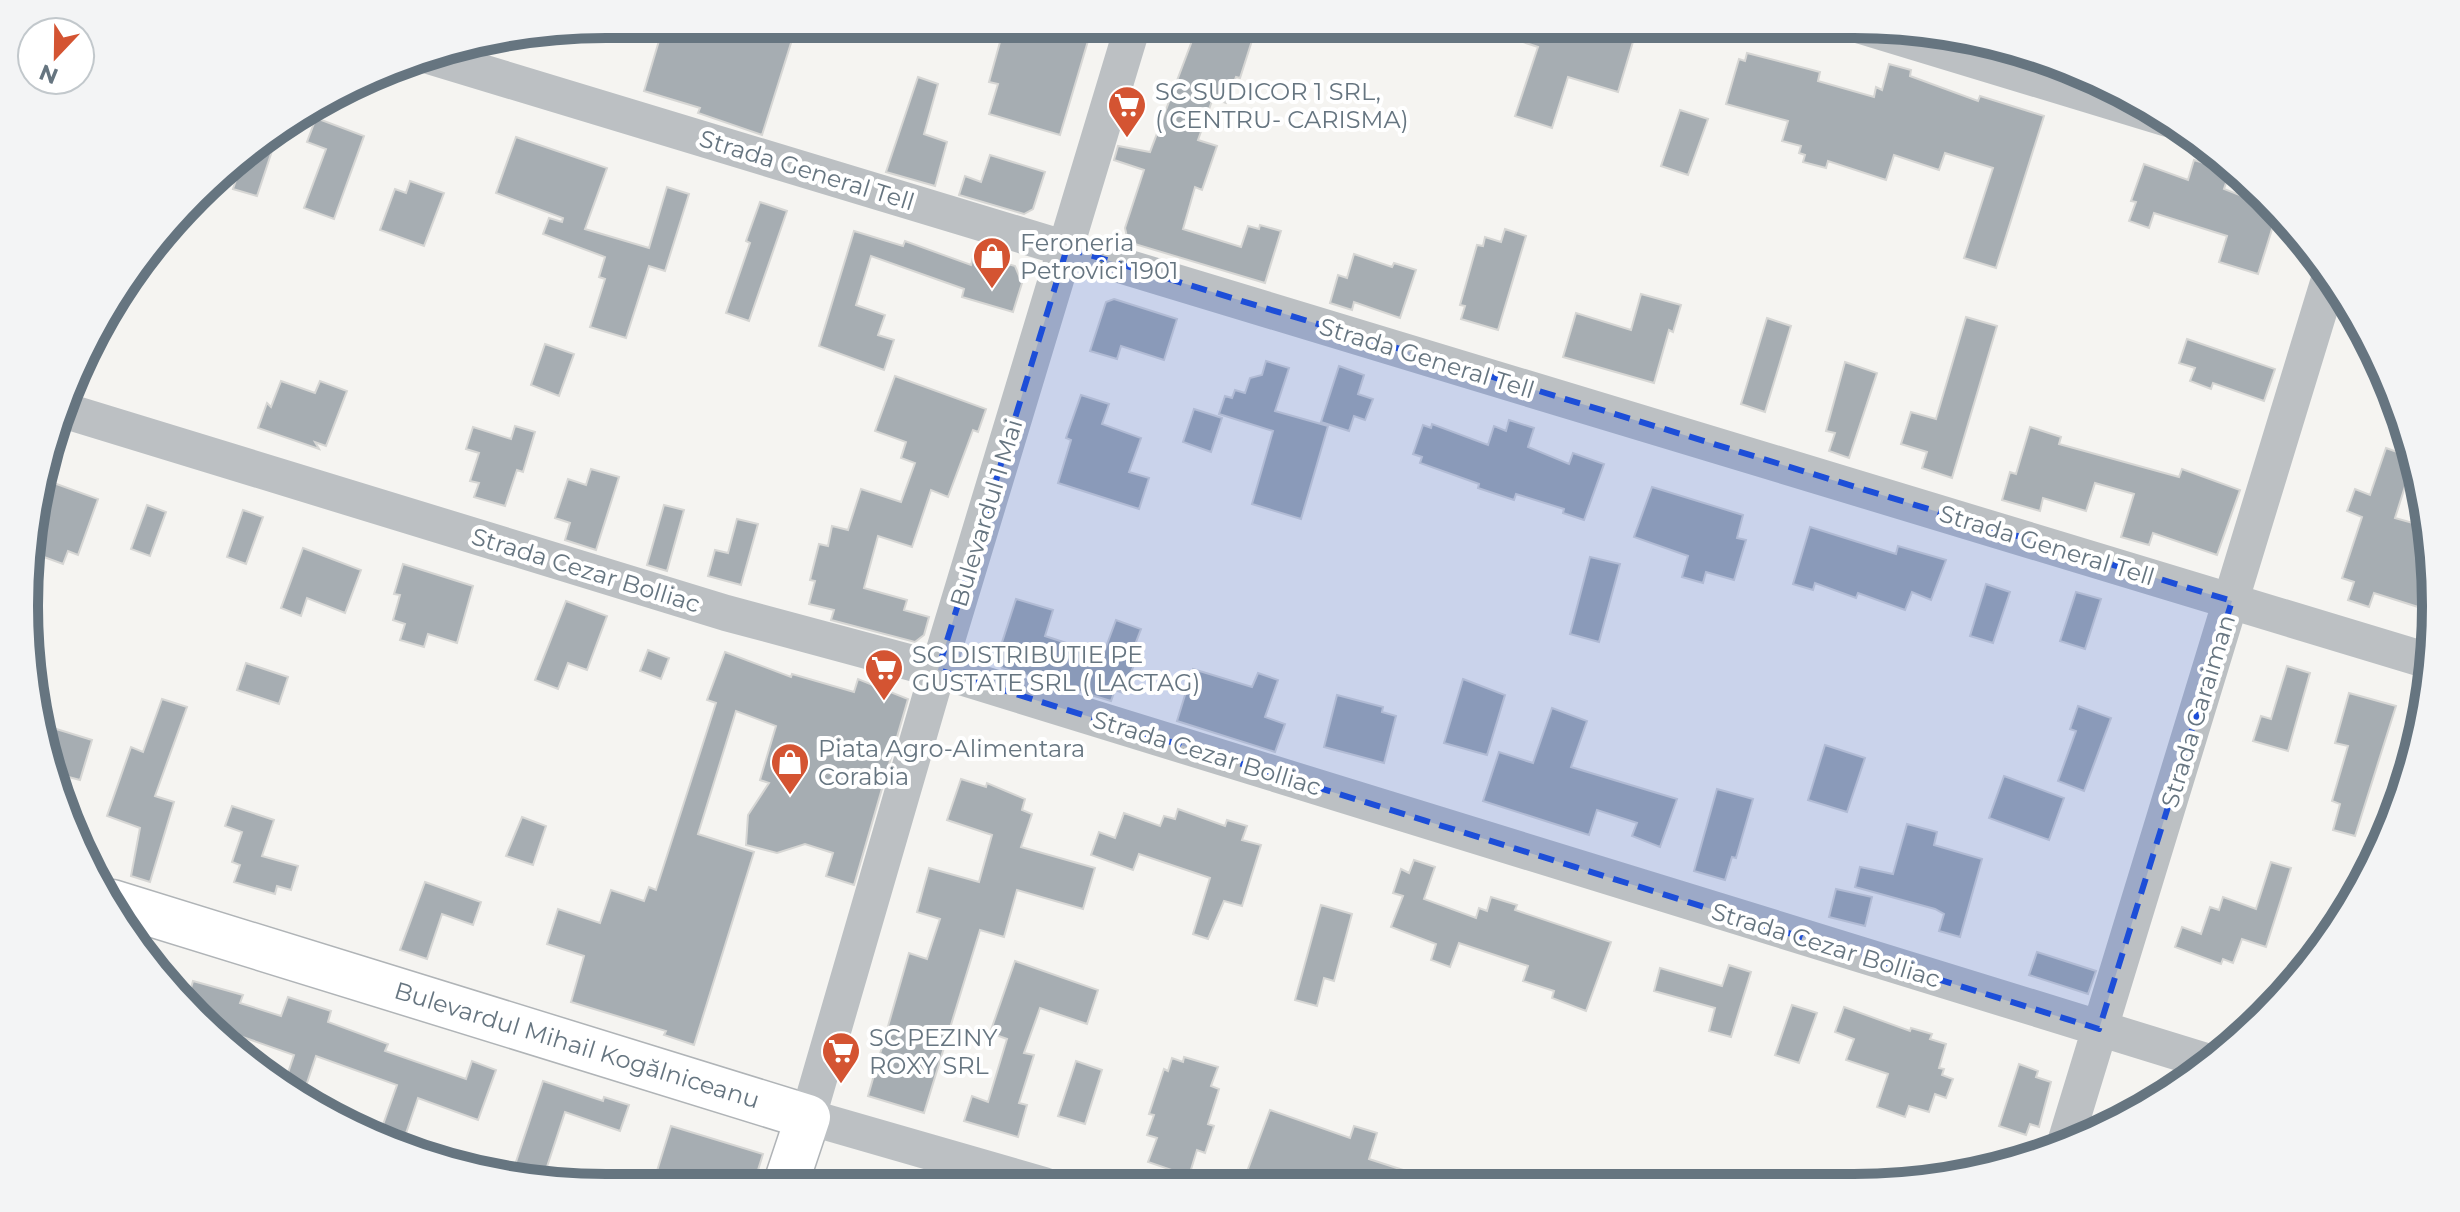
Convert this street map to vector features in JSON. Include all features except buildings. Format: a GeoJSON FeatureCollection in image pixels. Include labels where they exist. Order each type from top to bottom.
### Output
{"type":"FeatureCollection","features":[{"type":"Feature","properties":{"kind":"main road","name":"Bulevardul Mihail Kogălniceanu"},"geometry":{"type":"LineString","coordinates":[[124,906],[808,1117]]}},
{"type":"Feature","properties":{"kind":"main road","name":"Bulevardul 1 Mai"},"geometry":{"type":"LineString","coordinates":[[789,1174],[808,1117]]}},
{"type":"Feature","properties":{"kind":"street","name":"Bulevardul 1 Mai"},"geometry":{"type":"LineString","coordinates":[[808,1117],[938,670],[1129,38]]}},
{"type":"Feature","properties":{"kind":"street"},"geometry":{"type":"LineString","coordinates":[[1911,41],[2119,104]]}},
{"type":"Feature","properties":{"kind":"street","name":"Strada General Tell"},"geometry":{"type":"LineString","coordinates":[[446,61],[2419,658]]}},
{"type":"Feature","properties":{"kind":"street","name":"Strada Caraiman"},"geometry":{"type":"LineString","coordinates":[[2068,1132],[2326,290]]}},
{"type":"Feature","properties":{"kind":"street","name":"Strada Cezar Bolliac"},"geometry":{"type":"LineString","coordinates":[[72,413],[726,613],[938,670],[2198,1059]]}},
{"type":"Feature","properties":{"kind":"street","name":"Bulevardul Mihail Kogălniceanu"},"geometry":{"type":"LineString","coordinates":[[808,1117],[1006,1174]]}},
{"type":"Feature","properties":{"kind":"highlighted area"},"geometry":{"type":"Polygon","coordinates":[[[1067,248],[2232,601],[2099,1029],[938,670],[1067,248]]]}},
{"type":"Feature","properties":{"kind":"place","name":"SC SUDICOR 1 SRL, ( CENTRU- CARISMA)"},"geometry":{"type":"Point","coordinates":[1127,139]}},
{"type":"Feature","properties":{"kind":"place","name":"Feroneria Petrovici 1901"},"geometry":{"type":"Point","coordinates":[992,290]}},
{"type":"Feature","properties":{"kind":"place","name":"SC DISTRIBUTIE PE GUSTATE SRL ( LACTAG)"},"geometry":{"type":"Point","coordinates":[884,702]}},
{"type":"Feature","properties":{"kind":"place","name":"Piata Agro-Alimentara Corabia"},"geometry":{"type":"Point","coordinates":[790,796]}},
{"type":"Feature","properties":{"kind":"place","name":"SC PEZINY ROXY SRL"},"geometry":{"type":"Point","coordinates":[841,1085]}}]}
